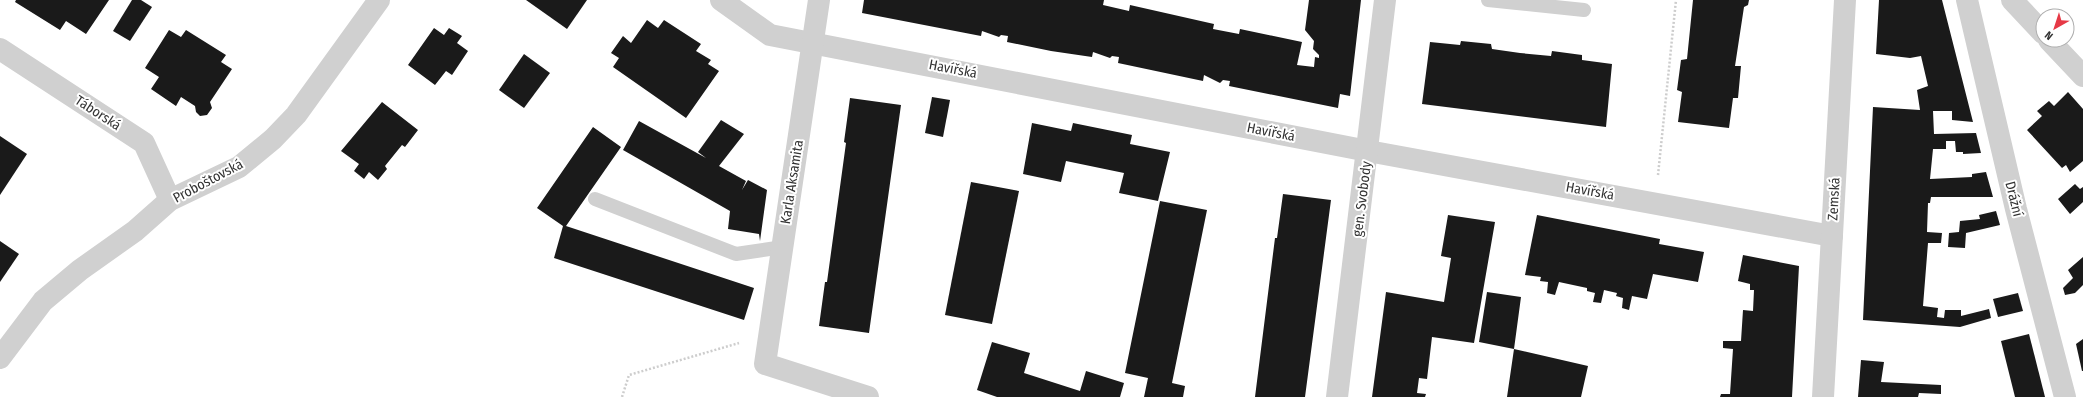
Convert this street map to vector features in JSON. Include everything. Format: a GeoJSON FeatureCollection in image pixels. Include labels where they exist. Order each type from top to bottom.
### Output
{"type":"FeatureCollection","features":[{"type":"Feature","properties":{"kind":"street","name":"Proboštovská"},"geometry":{"type":"LineString","coordinates":[[0,358],[43,301],[80,270],[135,231],[170,200],[239,167],[273,139],[296,115],[379,0]]}},
{"type":"Feature","properties":{"kind":"street","name":"Havířská"},"geometry":{"type":"LineString","coordinates":[[721,0],[770,35],[814,42],[1368,151],[1832,236]]}},
{"type":"Feature","properties":{"kind":"street","name":"Karla Aksamita"},"geometry":{"type":"LineString","coordinates":[[819,0],[814,42],[765,364],[868,397]]}},
{"type":"Feature","properties":{"kind":"street","name":"gen. Svobody"},"geometry":{"type":"LineString","coordinates":[[1337,397],[1368,151],[1385,0]]}},
{"type":"Feature","properties":{"kind":"street","name":"Zemská"},"geometry":{"type":"LineString","coordinates":[[1823,397],[1845,0]]}},
{"type":"Feature","properties":{"kind":"street","name":"Drážní"},"geometry":{"type":"LineString","coordinates":[[1967,0],[2016,209],[2065,397]]}},
{"type":"Feature","properties":{"kind":"street"},"geometry":{"type":"LineString","coordinates":[[2012,0],[2035,24]]}},
{"type":"Feature","properties":{"kind":"street"},"geometry":{"type":"LineString","coordinates":[[2057,48],[2083,76]]}},
{"type":"Feature","properties":{"kind":"street","name":"Táborská"},"geometry":{"type":"LineString","coordinates":[[0,49],[144,143],[170,200]]}},
{"type":"Feature","properties":{"kind":"lane"},"geometry":{"type":"LineString","coordinates":[[1488,0],[1584,10]]}},
{"type":"Feature","properties":{"kind":"lane"},"geometry":{"type":"LineString","coordinates":[[595,199],[736,254],[782,247]]}},
{"type":"Feature","properties":{"kind":"path"},"geometry":{"type":"LineString","coordinates":[[1656,204],[1676,0]]}},
{"type":"Feature","properties":{"kind":"path"},"geometry":{"type":"LineString","coordinates":[[622,397],[629,375],[747,341],[769,338]]}},
{"type":"Feature","properties":{"kind":"building"},"geometry":{"type":"Polygon","coordinates":[[[16,0],[109,0],[86,34],[66,21],[60,30],[15,2],[16,0]]]}},
{"type":"Feature","properties":{"kind":"building"},"geometry":{"type":"Polygon","coordinates":[[[132,0],[141,0],[152,7],[130,41],[113,31],[132,0]]]}},
{"type":"Feature","properties":{"kind":"building"},"geometry":{"type":"Polygon","coordinates":[[[526,0],[587,0],[567,29],[526,0]]]}},
{"type":"Feature","properties":{"kind":"building"},"geometry":{"type":"Polygon","coordinates":[[[864,0],[1104,0],[1103,5],[1129,11],[1130,5],[1214,24],[1213,29],[1239,34],[1240,29],[1302,42],[1297,65],[1314,67],[1315,57],[1319,58],[1319,55],[1313,49],[1314,41],[1305,30],[1309,0],[1361,0],[1350,96],[1340,94],[1338,108],[1229,86],[1230,81],[1223,80],[1220,83],[1204,75],[1203,81],[1118,63],[1119,57],[1112,56],[1110,58],[1093,52],[1092,57],[1051,51],[1007,42],[1008,36],[1001,35],[999,37],[982,31],[981,36],[862,13],[864,0]]]}},
{"type":"Feature","properties":{"kind":"building"},"geometry":{"type":"Polygon","coordinates":[[[1693,0],[1749,0],[1748,5],[1744,7],[1735,66],[1741,66],[1738,98],[1733,98],[1729,128],[1678,122],[1682,92],[1677,90],[1681,60],[1687,59],[1693,0]]]}},
{"type":"Feature","properties":{"kind":"building"},"geometry":{"type":"Polygon","coordinates":[[[1879,0],[1942,0],[1973,122],[1952,120],[1952,111],[1933,111],[1934,134],[1976,133],[1981,153],[1963,154],[1963,152],[1956,152],[1955,141],[1946,141],[1946,149],[1933,149],[1930,179],[1972,177],[1972,174],[1986,172],[1993,197],[1931,197],[1930,203],[1928,203],[1927,232],[1942,233],[1941,243],[1928,243],[1923,306],[1938,308],[1937,317],[1944,318],[1945,310],[1961,310],[1961,316],[1989,309],[1991,318],[1960,327],[1863,320],[1873,107],[1920,110],[1917,90],[1928,86],[1921,56],[1910,58],[1876,54],[1879,0]]]}},
{"type":"Feature","properties":{"kind":"building"},"geometry":{"type":"Polygon","coordinates":[[[647,20],[658,28],[664,20],[701,44],[696,51],[711,60],[708,64],[719,71],[686,118],[613,67],[619,58],[611,53],[623,36],[631,43],[647,20]]]}},
{"type":"Feature","properties":{"kind":"building"},"geometry":{"type":"Polygon","coordinates":[[[434,28],[444,35],[449,28],[462,36],[457,43],[468,51],[452,75],[446,71],[435,85],[408,65],[434,28]]]}},
{"type":"Feature","properties":{"kind":"building"},"geometry":{"type":"Polygon","coordinates":[[[169,30],[181,37],[186,30],[226,55],[221,62],[232,69],[210,102],[212,108],[207,115],[200,116],[196,112],[195,106],[181,97],[176,106],[151,89],[159,77],[145,68],[169,30]]]}},
{"type":"Feature","properties":{"kind":"building"},"geometry":{"type":"Polygon","coordinates":[[[1461,41],[1491,44],[1492,49],[1520,53],[1551,56],[1552,51],[1582,55],[1582,60],[1612,64],[1606,127],[1422,104],[1430,42],[1460,45],[1461,41]]]}},
{"type":"Feature","properties":{"kind":"building"},"geometry":{"type":"Polygon","coordinates":[[[524,54],[550,73],[524,108],[499,90],[524,54]]]}},
{"type":"Feature","properties":{"kind":"building"},"geometry":{"type":"Polygon","coordinates":[[[2068,92],[2083,109],[2083,161],[2070,172],[2066,165],[2062,168],[2027,130],[2042,116],[2037,111],[2049,101],[2054,106],[2068,92]]]}},
{"type":"Feature","properties":{"kind":"building"},"geometry":{"type":"Polygon","coordinates":[[[932,97],[950,100],[943,137],[925,133],[932,97]]]}},
{"type":"Feature","properties":{"kind":"building"},"geometry":{"type":"Polygon","coordinates":[[[850,98],[901,105],[869,333],[819,326],[825,282],[827,282],[846,143],[844,142],[850,98]]]}},
{"type":"Feature","properties":{"kind":"building"},"geometry":{"type":"Polygon","coordinates":[[[382,102],[418,130],[405,147],[402,145],[385,166],[387,169],[378,180],[369,172],[364,179],[354,171],[359,164],[341,151],[382,102]]]}},
{"type":"Feature","properties":{"kind":"building"},"geometry":{"type":"Polygon","coordinates":[[[721,120],[744,134],[719,166],[746,181],[742,190],[748,180],[767,190],[760,241],[759,234],[728,229],[730,211],[623,150],[639,121],[706,158],[698,152],[721,120]]]}},
{"type":"Feature","properties":{"kind":"building"},"geometry":{"type":"Polygon","coordinates":[[[1032,123],[1071,131],[1073,123],[1132,135],[1130,144],[1170,152],[1158,201],[1119,193],[1124,173],[1066,161],[1061,182],[1023,174],[1032,123]]]}},
{"type":"Feature","properties":{"kind":"building"},"geometry":{"type":"Polygon","coordinates":[[[593,127],[621,147],[566,226],[754,288],[744,320],[554,258],[563,226],[537,208],[593,127]]]}},
{"type":"Feature","properties":{"kind":"building"},"geometry":{"type":"Polygon","coordinates":[[[0,136],[27,154],[0,195],[0,136]]]}},
{"type":"Feature","properties":{"kind":"building"},"geometry":{"type":"Polygon","coordinates":[[[971,182],[1019,191],[992,324],[945,315],[971,182]]]}},
{"type":"Feature","properties":{"kind":"building"},"geometry":{"type":"Polygon","coordinates":[[[2075,184],[2080,189],[2083,187],[2083,202],[2070,214],[2058,199],[2075,184]]]}},
{"type":"Feature","properties":{"kind":"building"},"geometry":{"type":"Polygon","coordinates":[[[1283,194],[1331,200],[1305,397],[1255,397],[1275,238],[1277,238],[1283,194]]]}},
{"type":"Feature","properties":{"kind":"building"},"geometry":{"type":"Polygon","coordinates":[[[1160,201],[1207,210],[1172,383],[1185,386],[1183,397],[1144,397],[1148,378],[1125,373],[1160,201]]]}},
{"type":"Feature","properties":{"kind":"building"},"geometry":{"type":"Polygon","coordinates":[[[1996,211],[2000,225],[1966,233],[1965,248],[1948,247],[1949,233],[1959,232],[1960,221],[1980,219],[1979,215],[1996,211]]]}},
{"type":"Feature","properties":{"kind":"building"},"geometry":{"type":"Polygon","coordinates":[[[1448,215],[1495,222],[1474,343],[1432,337],[1427,379],[1419,378],[1417,393],[1426,394],[1425,397],[1372,397],[1386,292],[1444,302],[1451,258],[1441,256],[1448,215]]]}},
{"type":"Feature","properties":{"kind":"building"},"geometry":{"type":"Polygon","coordinates":[[[1537,215],[1660,239],[1659,244],[1704,252],[1698,282],[1653,274],[1647,299],[1632,296],[1629,310],[1622,308],[1623,298],[1616,296],[1617,293],[1604,290],[1601,303],[1593,302],[1595,293],[1587,291],[1587,288],[1559,282],[1555,295],[1547,293],[1548,282],[1540,281],[1541,277],[1525,275],[1537,215]]]}},
{"type":"Feature","properties":{"kind":"building"},"geometry":{"type":"Polygon","coordinates":[[[0,241],[19,254],[0,282],[0,241]]]}},
{"type":"Feature","properties":{"kind":"building"},"geometry":{"type":"Polygon","coordinates":[[[1743,255],[1799,266],[1792,397],[1720,397],[1721,394],[1730,394],[1733,349],[1723,348],[1723,341],[1741,341],[1743,310],[1753,311],[1754,290],[1750,290],[1750,284],[1738,281],[1743,255]]]}},
{"type":"Feature","properties":{"kind":"building"},"geometry":{"type":"Polygon","coordinates":[[[2083,257],[2083,285],[2075,293],[2065,295],[2063,288],[2073,278],[2068,270],[2083,257]]]}},
{"type":"Feature","properties":{"kind":"building"},"geometry":{"type":"Polygon","coordinates":[[[1487,292],[1521,297],[1514,349],[1479,342],[1487,292]]]}},
{"type":"Feature","properties":{"kind":"building"},"geometry":{"type":"Polygon","coordinates":[[[2018,293],[2023,311],[1998,317],[1993,299],[2018,293]]]}},
{"type":"Feature","properties":{"kind":"building"},"geometry":{"type":"Polygon","coordinates":[[[2029,334],[2045,397],[2015,397],[2001,341],[2029,334]]]}},
{"type":"Feature","properties":{"kind":"building"},"geometry":{"type":"Polygon","coordinates":[[[2083,339],[2083,371],[2082,371],[2076,344],[2083,339]]]}},
{"type":"Feature","properties":{"kind":"building"},"geometry":{"type":"Polygon","coordinates":[[[992,342],[1030,353],[1024,373],[1080,391],[1086,371],[1124,383],[1120,397],[997,397],[977,390],[992,342]]]}},
{"type":"Feature","properties":{"kind":"building"},"geometry":{"type":"Polygon","coordinates":[[[1514,349],[1588,366],[1581,397],[1507,397],[1514,349]]]}},
{"type":"Feature","properties":{"kind":"building"},"geometry":{"type":"Polygon","coordinates":[[[1861,360],[1884,362],[1881,382],[1941,385],[1941,394],[1919,393],[1918,397],[1858,397],[1861,360]]]}}]}
